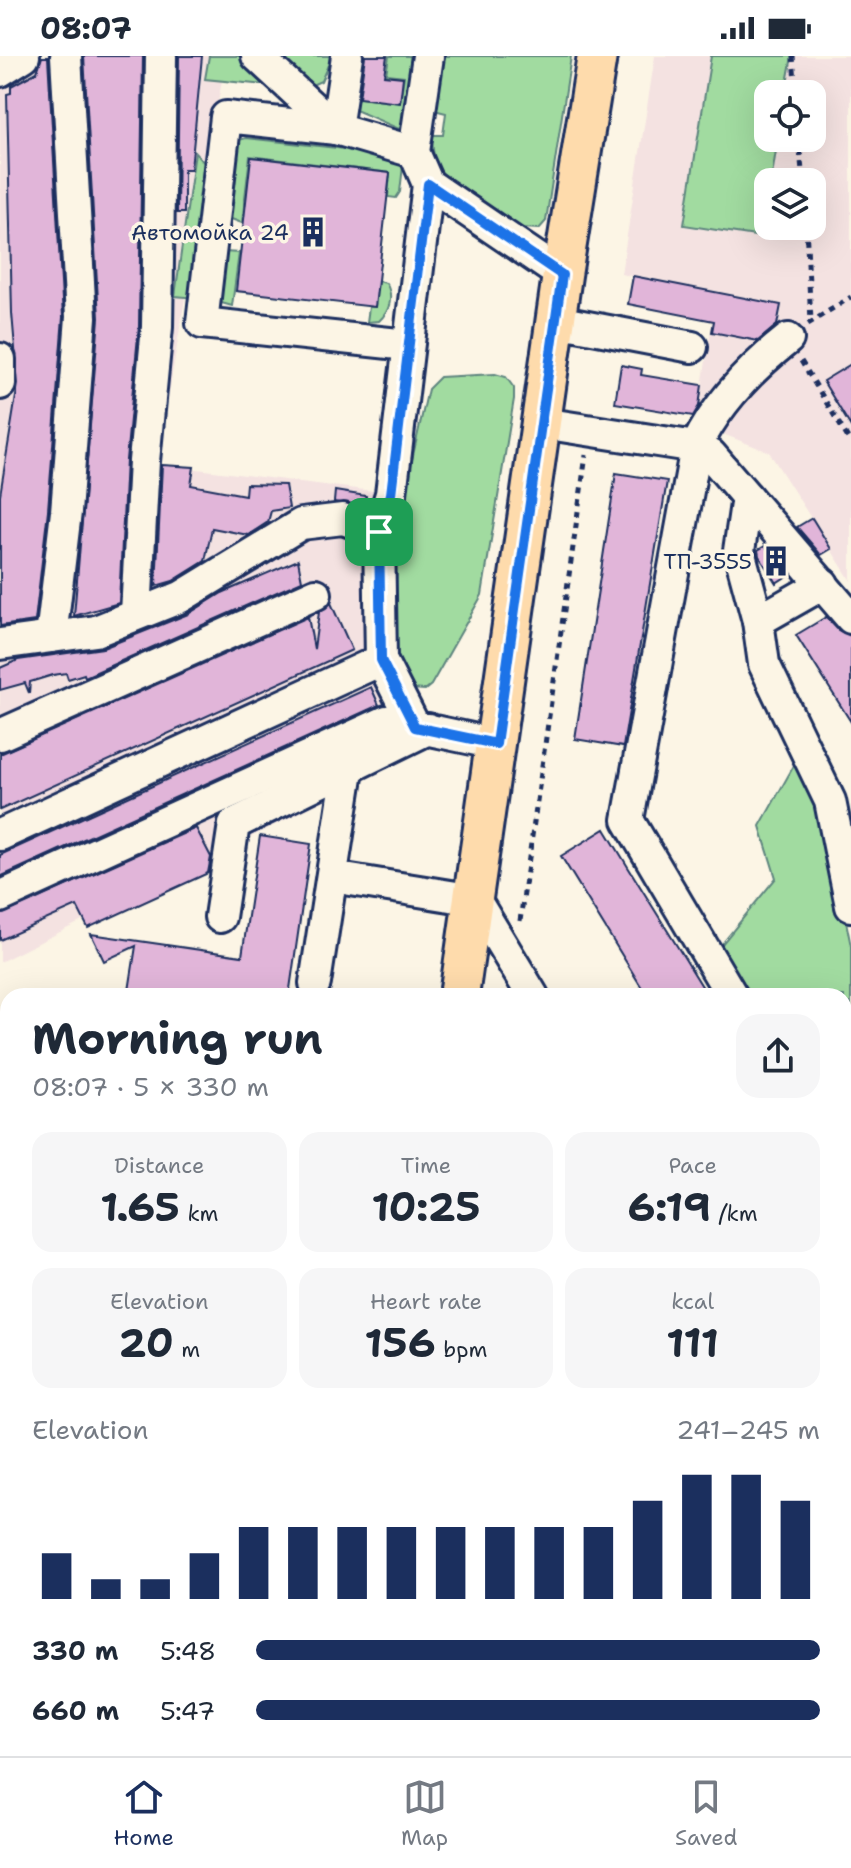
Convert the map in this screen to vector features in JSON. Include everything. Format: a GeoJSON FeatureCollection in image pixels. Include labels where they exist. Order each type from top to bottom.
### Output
{"type":"FeatureCollection","features":[{"type":"Feature","properties":{"kind":"main road"},"geometry":{"type":"LineString","coordinates":[[460,988],[562,275],[597,56]]}},
{"type":"Feature","properties":{"kind":"street"},"geometry":{"type":"LineString","coordinates":[[0,71],[24,56]]}},
{"type":"Feature","properties":{"kind":"street"},"geometry":{"type":"LineString","coordinates":[[51,637],[66,512],[81,317],[66,56]]}},
{"type":"Feature","properties":{"kind":"street"},"geometry":{"type":"LineString","coordinates":[[136,614],[144,461],[157,327],[161,56]]}},
{"type":"Feature","properties":{"kind":"street"},"geometry":{"type":"LineString","coordinates":[[257,56],[336,129]]}},
{"type":"Feature","properties":{"kind":"street"},"geometry":{"type":"LineString","coordinates":[[336,129],[347,56]]}},
{"type":"Feature","properties":{"kind":"street"},"geometry":{"type":"LineString","coordinates":[[422,728],[381,660],[379,532],[391,494],[428,184],[414,152],[428,56]]}},
{"type":"Feature","properties":{"kind":"street"},"geometry":{"type":"LineString","coordinates":[[408,345],[202,323],[226,117],[336,129],[414,152]]}},
{"type":"Feature","properties":{"kind":"street"},"geometry":{"type":"LineString","coordinates":[[428,184],[562,275]]}},
{"type":"Feature","properties":{"kind":"street"},"geometry":{"type":"LineString","coordinates":[[556,321],[692,347]]}},
{"type":"Feature","properties":{"kind":"street"},"geometry":{"type":"LineString","coordinates":[[727,988],[628,820],[696,447],[705,427],[750,370],[800,330]]}},
{"type":"Feature","properties":{"kind":"street"},"geometry":{"type":"LineString","coordinates":[[0,359],[0,384]]}},
{"type":"Feature","properties":{"kind":"street"},"geometry":{"type":"LineString","coordinates":[[542,423],[696,447],[711,455],[851,618]]}},
{"type":"Feature","properties":{"kind":"street"},"geometry":{"type":"LineString","coordinates":[[747,497],[739,551],[758,621],[764,664],[830,801],[851,906]]}},
{"type":"Feature","properties":{"kind":"street"},"geometry":{"type":"LineString","coordinates":[[0,644],[96,631],[181,597],[301,524],[343,519],[379,532]]}},
{"type":"Feature","properties":{"kind":"street"},"geometry":{"type":"LineString","coordinates":[[758,621],[823,584]]}},
{"type":"Feature","properties":{"kind":"street"},"geometry":{"type":"LineString","coordinates":[[0,735],[316,594]]}},
{"type":"Feature","properties":{"kind":"street"},"geometry":{"type":"LineString","coordinates":[[0,835],[381,660]]}},
{"type":"Feature","properties":{"kind":"street"},"geometry":{"type":"LineString","coordinates":[[0,897],[387,721],[496,744]]}},
{"type":"Feature","properties":{"kind":"street"},"geometry":{"type":"LineString","coordinates":[[220,917],[234,824],[348,770],[422,728]]}},
{"type":"Feature","properties":{"kind":"street"},"geometry":{"type":"LineString","coordinates":[[315,983],[348,770]]}},
{"type":"Feature","properties":{"kind":"street"},"geometry":{"type":"LineString","coordinates":[[332,877],[475,900],[528,988]]}},
{"type":"Feature","properties":{"kind":"path"},"geometry":{"type":"LineString","coordinates":[[793,56],[795,80]]}},
{"type":"Feature","properties":{"kind":"path"},"geometry":{"type":"LineString","coordinates":[[805,240],[800,330],[851,443]]}},
{"type":"Feature","properties":{"kind":"path"},"geometry":{"type":"LineString","coordinates":[[800,330],[851,297]]}},
{"type":"Feature","properties":{"kind":"path"},"geometry":{"type":"LineString","coordinates":[[513,964],[590,431]]}},
{"type":"Feature","properties":{"kind":"shaded area"},"geometry":{"type":"Polygon","coordinates":[[[226,56],[157,464],[404,495],[387,769],[0,962],[0,58],[226,56]]]}},
{"type":"Feature","properties":{"kind":"shaded area"},"geometry":{"type":"Polygon","coordinates":[[[655,56],[851,56],[851,581],[769,452],[705,427],[697,417],[717,293],[621,274],[655,56]]]}},
{"type":"Feature","properties":{"kind":"green space"},"geometry":{"type":"Polygon","coordinates":[[[209,56],[245,56],[266,85],[205,79],[209,56]]]}},
{"type":"Feature","properties":{"kind":"green space"},"geometry":{"type":"Polygon","coordinates":[[[270,56],[332,56],[321,81],[305,88],[270,56]]]}},
{"type":"Feature","properties":{"kind":"green space"},"geometry":{"type":"Polygon","coordinates":[[[389,56],[423,56],[410,124],[399,129],[351,108],[350,97],[400,103],[404,76],[386,74],[389,56]]]}},
{"type":"Feature","properties":{"kind":"green space"},"geometry":{"type":"Polygon","coordinates":[[[442,56],[571,56],[546,221],[539,229],[522,228],[445,176],[435,164],[431,135],[443,135],[446,113],[434,110],[442,56]]]}},
{"type":"Feature","properties":{"kind":"green space"},"geometry":{"type":"Polygon","coordinates":[[[711,56],[792,56],[788,80],[754,80],[754,152],[776,152],[773,168],[754,168],[754,236],[684,225],[711,56]]]}},
{"type":"Feature","properties":{"kind":"green space"},"geometry":{"type":"Polygon","coordinates":[[[246,138],[364,151],[403,166],[400,192],[396,198],[388,197],[390,173],[250,156],[242,223],[226,217],[235,141],[246,138]]]}},
{"type":"Feature","properties":{"kind":"green space"},"geometry":{"type":"Polygon","coordinates":[[[195,152],[211,171],[196,298],[175,296],[195,152]]]}},
{"type":"Feature","properties":{"kind":"green space"},"geometry":{"type":"Polygon","coordinates":[[[224,252],[239,253],[232,306],[218,302],[224,252]]]}},
{"type":"Feature","properties":{"kind":"green space"},"geometry":{"type":"Polygon","coordinates":[[[378,281],[386,283],[390,303],[379,321],[367,322],[369,307],[375,307],[378,281]]]}},
{"type":"Feature","properties":{"kind":"green space"},"geometry":{"type":"Polygon","coordinates":[[[495,374],[506,377],[514,388],[514,399],[482,595],[431,685],[425,690],[411,689],[389,652],[395,601],[394,555],[397,526],[428,389],[440,377],[495,374]]]}},
{"type":"Feature","properties":{"kind":"green space"},"geometry":{"type":"Polygon","coordinates":[[[797,760],[823,809],[851,946],[851,988],[731,988],[712,956],[776,878],[760,826],[797,760]]]}},
{"type":"Feature","properties":{"kind":"building"},"geometry":{"type":"Polygon","coordinates":[[[84,56],[143,56],[139,326],[126,460],[119,603],[74,616],[99,318],[84,56]]]}},
{"type":"Feature","properties":{"kind":"building"},"geometry":{"type":"Polygon","coordinates":[[[179,56],[202,56],[191,169],[184,169],[184,213],[177,213],[179,56]]]}},
{"type":"Feature","properties":{"kind":"building"},"geometry":{"type":"Polygon","coordinates":[[[365,56],[387,56],[384,75],[403,77],[400,103],[359,98],[365,56]]]}},
{"type":"Feature","properties":{"kind":"building"},"geometry":{"type":"Polygon","coordinates":[[[42,57],[48,57],[63,317],[48,510],[35,621],[0,626],[0,495],[18,384],[12,313],[7,94],[11,93],[11,86],[37,72],[42,57]]]}},
{"type":"Feature","properties":{"kind":"building","name":"Автомойка 24"},"geometry":{"type":"Polygon","coordinates":[[[251,157],[390,173],[375,307],[236,291],[251,157]]]}},
{"type":"Feature","properties":{"kind":"building"},"geometry":{"type":"Polygon","coordinates":[[[633,276],[781,305],[777,325],[758,341],[712,332],[714,321],[628,304],[633,276]]]}},
{"type":"Feature","properties":{"kind":"building"},"geometry":{"type":"Polygon","coordinates":[[[851,364],[851,427],[823,381],[851,364]]]}},
{"type":"Feature","properties":{"kind":"building"},"geometry":{"type":"Polygon","coordinates":[[[621,365],[642,369],[641,375],[702,385],[699,406],[693,416],[615,403],[621,365]]]}},
{"type":"Feature","properties":{"kind":"building"},"geometry":{"type":"Polygon","coordinates":[[[162,465],[194,467],[191,485],[245,495],[246,484],[285,485],[289,508],[271,511],[268,522],[248,535],[212,528],[205,561],[173,581],[156,586],[162,465]]]}},
{"type":"Feature","properties":{"kind":"building"},"geometry":{"type":"Polygon","coordinates":[[[616,473],[667,481],[623,747],[575,739],[616,473]]]}},
{"type":"Feature","properties":{"kind":"building"},"geometry":{"type":"Polygon","coordinates":[[[335,491],[366,496],[365,508],[334,502],[335,491]]]}},
{"type":"Feature","properties":{"kind":"building"},"geometry":{"type":"Polygon","coordinates":[[[812,518],[831,549],[821,555],[797,527],[812,518]]]}},
{"type":"Feature","properties":{"kind":"building"},"geometry":{"type":"Polygon","coordinates":[[[765,546],[790,574],[776,583],[759,556],[758,550],[765,546]]]}},
{"type":"Feature","properties":{"kind":"building"},"geometry":{"type":"Polygon","coordinates":[[[298,560],[302,581],[85,677],[84,674],[68,679],[66,673],[53,675],[30,682],[29,693],[25,683],[0,690],[0,668],[18,660],[103,648],[188,614],[222,593],[298,560]]]}},
{"type":"Feature","properties":{"kind":"building"},"geometry":{"type":"Polygon","coordinates":[[[331,603],[352,650],[0,810],[0,754],[308,617],[314,649],[319,612],[331,603]]]}},
{"type":"Feature","properties":{"kind":"building"},"geometry":{"type":"Polygon","coordinates":[[[826,617],[838,630],[851,636],[851,722],[796,635],[826,617]]]}},
{"type":"Feature","properties":{"kind":"building"},"geometry":{"type":"Polygon","coordinates":[[[371,687],[379,705],[0,877],[0,855],[371,687]]]}},
{"type":"Feature","properties":{"kind":"building"},"geometry":{"type":"Polygon","coordinates":[[[196,828],[211,857],[208,873],[88,928],[77,906],[0,940],[0,915],[196,828]]]}},
{"type":"Feature","properties":{"kind":"building"},"geometry":{"type":"Polygon","coordinates":[[[605,829],[703,988],[642,988],[561,856],[605,829]]]}},
{"type":"Feature","properties":{"kind":"building"},"geometry":{"type":"Polygon","coordinates":[[[260,836],[311,844],[290,988],[129,988],[136,946],[104,961],[91,934],[242,956],[260,836]]]}},
{"type":"Feature","properties":{"kind":"place","name":"Автомойка 24"},"geometry":{"type":"Point","coordinates":[313,232]}},
{"type":"Feature","properties":{"kind":"place","name":"ТП-3555"},"geometry":{"type":"Point","coordinates":[776,561]}},
{"type":"Feature","properties":{"kind":"route"},"geometry":{"type":"LineString","coordinates":[[428,184],[562,275],[496,744],[415,727],[381,660],[379,532],[391,494],[428,184]]}}]}
